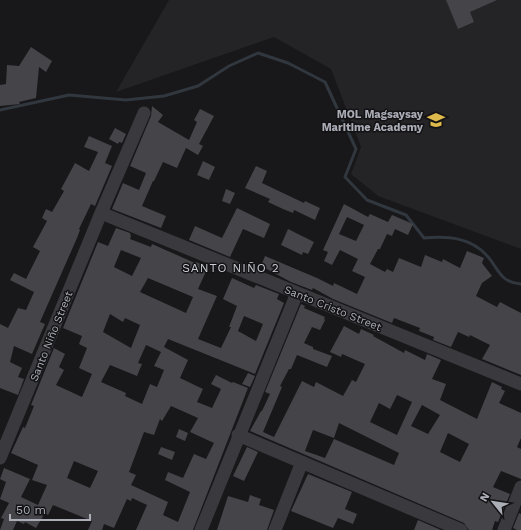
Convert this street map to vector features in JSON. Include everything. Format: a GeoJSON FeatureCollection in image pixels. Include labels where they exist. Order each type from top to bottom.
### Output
{"type":"FeatureCollection","features":[{"type":"Feature","properties":{"kind":"street","name":"Santo Niño Street"},"geometry":{"type":"LineString","coordinates":[[0,458],[144,113]]}},
{"type":"Feature","properties":{"kind":"street","name":"Santo Cristo Street"},"geometry":{"type":"LineString","coordinates":[[101,213],[521,384]]}},
{"type":"Feature","properties":{"kind":"street"},"geometry":{"type":"LineString","coordinates":[[206,528],[238,435],[297,293]]}},
{"type":"Feature","properties":{"kind":"street"},"geometry":{"type":"LineString","coordinates":[[238,435],[460,530]]}},
{"type":"Feature","properties":{"kind":"street"},"geometry":{"type":"LineString","coordinates":[[275,530],[302,462]]}},
{"type":"Feature","properties":{"kind":"street"},"geometry":{"type":"LineString","coordinates":[[504,530],[521,487]]}},
{"type":"Feature","properties":{"kind":"shaded area","name":"MOL Magsaysay Maritime Academy"},"geometry":{"type":"Polygon","coordinates":[[[169,0],[521,0],[521,249],[378,196],[351,174],[361,147],[331,69],[274,37],[116,92],[169,0]]]}},
{"type":"Feature","properties":{"kind":"building"},"geometry":{"type":"Polygon","coordinates":[[[446,0],[497,0],[470,12],[474,22],[458,29],[446,0]]]}},
{"type":"Feature","properties":{"kind":"building"},"geometry":{"type":"Polygon","coordinates":[[[31,47],[52,61],[46,72],[39,67],[36,98],[19,102],[20,104],[0,106],[0,85],[6,84],[7,65],[19,66],[31,47]]]}},
{"type":"Feature","properties":{"kind":"building"},"geometry":{"type":"Polygon","coordinates":[[[152,106],[163,115],[158,122],[189,140],[197,122],[194,120],[200,109],[214,116],[199,144],[203,146],[198,155],[186,148],[177,168],[163,162],[153,181],[142,206],[166,216],[161,228],[112,209],[123,183],[139,190],[146,173],[130,166],[151,116],[152,106]]]}},
{"type":"Feature","properties":{"kind":"building"},"geometry":{"type":"Polygon","coordinates":[[[115,128],[126,134],[122,143],[119,142],[118,144],[109,139],[115,128]]]}},
{"type":"Feature","properties":{"kind":"building"},"geometry":{"type":"Polygon","coordinates":[[[89,136],[112,146],[105,163],[112,166],[95,206],[91,204],[79,229],[77,238],[40,322],[45,324],[32,354],[14,346],[10,362],[22,368],[18,377],[24,379],[18,395],[0,388],[0,324],[8,328],[18,308],[26,310],[34,292],[10,280],[14,273],[26,279],[40,251],[33,247],[47,221],[42,218],[46,209],[52,212],[64,191],[61,189],[75,163],[89,171],[98,152],[84,147],[89,136]]]}},
{"type":"Feature","properties":{"kind":"building"},"geometry":{"type":"Polygon","coordinates":[[[203,161],[215,167],[209,180],[197,175],[203,161]]]}},
{"type":"Feature","properties":{"kind":"building"},"geometry":{"type":"Polygon","coordinates":[[[256,166],[267,171],[262,183],[304,203],[305,201],[320,208],[315,220],[294,210],[293,213],[283,209],[268,202],[270,199],[245,188],[256,166]]]}},
{"type":"Feature","properties":{"kind":"building"},"geometry":{"type":"Polygon","coordinates":[[[226,189],[235,193],[230,204],[222,201],[226,189]]]}},
{"type":"Feature","properties":{"kind":"building"},"geometry":{"type":"Polygon","coordinates":[[[344,204],[368,217],[370,214],[388,222],[392,215],[413,224],[408,235],[395,229],[392,236],[387,234],[380,249],[378,249],[370,264],[385,272],[387,269],[393,272],[399,258],[421,267],[425,255],[442,262],[443,259],[460,268],[467,251],[484,258],[482,263],[492,276],[482,283],[476,296],[497,307],[500,302],[521,313],[521,375],[482,359],[490,345],[470,335],[469,337],[458,332],[451,347],[433,340],[434,337],[419,331],[420,328],[394,318],[392,323],[333,299],[313,288],[312,290],[291,282],[261,266],[265,256],[333,286],[334,283],[357,294],[365,277],[352,271],[358,259],[340,250],[332,265],[324,261],[328,252],[323,250],[344,204]],[[347,217],[339,234],[356,241],[364,225],[347,217]]]}},
{"type":"Feature","properties":{"kind":"building"},"geometry":{"type":"Polygon","coordinates":[[[237,208],[270,224],[264,238],[243,229],[230,257],[189,240],[195,226],[222,238],[237,208]]]}},
{"type":"Feature","properties":{"kind":"building"},"geometry":{"type":"Polygon","coordinates":[[[116,228],[130,233],[130,239],[151,247],[152,244],[195,263],[196,262],[208,267],[198,289],[217,296],[198,339],[221,348],[231,327],[229,327],[237,306],[223,299],[232,278],[254,288],[256,285],[279,294],[277,299],[284,303],[255,374],[168,339],[164,347],[188,360],[180,378],[203,389],[197,402],[212,408],[221,389],[211,384],[216,375],[232,383],[233,382],[248,388],[193,530],[136,530],[147,505],[132,498],[131,501],[127,499],[114,528],[104,524],[102,530],[88,530],[92,521],[53,505],[48,515],[45,513],[36,528],[25,522],[24,524],[17,521],[13,530],[0,530],[4,519],[1,518],[9,503],[0,499],[6,482],[0,479],[4,468],[30,479],[21,497],[38,505],[47,485],[32,480],[38,465],[11,453],[23,427],[25,428],[34,406],[31,405],[54,348],[65,354],[59,367],[64,370],[56,385],[82,397],[92,374],[79,368],[87,348],[79,344],[82,336],[63,328],[98,242],[108,246],[116,228]],[[121,250],[114,267],[132,276],[141,258],[121,250]],[[148,278],[140,292],[186,313],[193,297],[148,278]],[[110,314],[103,332],[131,348],[140,325],[125,318],[123,322],[110,314]],[[244,316],[238,331],[256,341],[263,324],[244,316]],[[146,345],[138,363],[142,364],[137,376],[110,365],[101,382],[126,393],[125,396],[142,404],[150,384],[157,387],[164,370],[154,366],[161,352],[146,345]],[[171,406],[162,421],[160,419],[154,435],[144,432],[129,472],[136,475],[131,485],[168,502],[163,515],[178,522],[190,492],[165,480],[168,472],[183,478],[194,454],[206,459],[214,443],[190,432],[198,418],[171,406]],[[74,461],[67,478],[90,488],[98,471],[74,461]]]}},
{"type":"Feature","properties":{"kind":"building"},"geometry":{"type":"Polygon","coordinates":[[[288,229],[314,242],[308,254],[303,252],[302,255],[281,245],[288,229]]]}},
{"type":"Feature","properties":{"kind":"building"},"geometry":{"type":"Polygon","coordinates":[[[301,304],[305,306],[304,308],[325,317],[320,330],[312,327],[304,343],[313,347],[313,349],[332,356],[327,367],[297,355],[291,369],[289,369],[280,386],[282,387],[263,432],[274,437],[302,381],[314,387],[316,382],[343,396],[352,380],[356,382],[365,364],[342,354],[341,357],[330,352],[344,326],[359,334],[361,329],[404,353],[405,350],[425,360],[427,354],[441,360],[432,379],[446,384],[440,400],[477,419],[492,382],[502,387],[501,389],[505,391],[499,403],[521,413],[521,438],[517,447],[521,449],[521,479],[501,471],[493,487],[510,494],[498,522],[495,521],[492,530],[469,530],[464,523],[250,431],[270,394],[265,392],[301,304]],[[397,395],[390,409],[379,403],[370,422],[397,435],[412,402],[397,395]],[[422,405],[411,426],[428,434],[440,415],[422,405]],[[339,423],[334,438],[313,430],[305,451],[325,458],[334,439],[394,465],[399,453],[339,423]],[[448,433],[440,452],[460,462],[469,444],[448,433]]]}},
{"type":"Feature","properties":{"kind":"building"},"geometry":{"type":"Polygon","coordinates":[[[248,373],[255,376],[250,387],[242,384],[248,373]]]}},
{"type":"Feature","properties":{"kind":"building"},"geometry":{"type":"Polygon","coordinates":[[[179,429],[188,433],[185,441],[176,437],[179,429]]]}},
{"type":"Feature","properties":{"kind":"building"},"geometry":{"type":"Polygon","coordinates":[[[161,447],[175,452],[172,460],[158,454],[161,447]]]}},
{"type":"Feature","properties":{"kind":"building"},"geometry":{"type":"Polygon","coordinates":[[[247,447],[258,452],[244,481],[233,476],[247,447]]]}},
{"type":"Feature","properties":{"kind":"building"},"geometry":{"type":"Polygon","coordinates":[[[308,474],[352,492],[345,509],[357,514],[353,524],[338,518],[333,528],[291,511],[308,474]]]}},
{"type":"Feature","properties":{"kind":"building"},"geometry":{"type":"Polygon","coordinates":[[[250,495],[261,499],[259,505],[274,510],[267,530],[217,530],[228,496],[248,502],[250,495]]]}},
{"type":"Feature","properties":{"kind":"building"},"geometry":{"type":"Polygon","coordinates":[[[519,513],[521,514],[521,530],[517,530],[513,528],[519,513]]]}},
{"type":"Feature","properties":{"kind":"building"},"geometry":{"type":"Polygon","coordinates":[[[418,520],[441,530],[414,530],[418,520]]]}},
{"type":"Feature","properties":{"kind":"waterway"},"geometry":{"type":"LineString","coordinates":[[0,110],[69,95],[126,100],[164,96],[198,86],[229,66],[258,53],[288,63],[325,82],[356,149],[345,177],[367,200],[406,215],[424,238],[442,237],[459,239],[475,246],[489,258],[505,279],[521,284]]}},
{"type":"Feature","properties":{"kind":"place","name":"MOL Magsaysay Maritime Academy"},"geometry":{"type":"Point","coordinates":[436,120]}},
{"type":"Feature","properties":{"kind":"district","name":"SANTO NIÑO 2"},"geometry":{"type":"Point","coordinates":[231,268]}}]}
